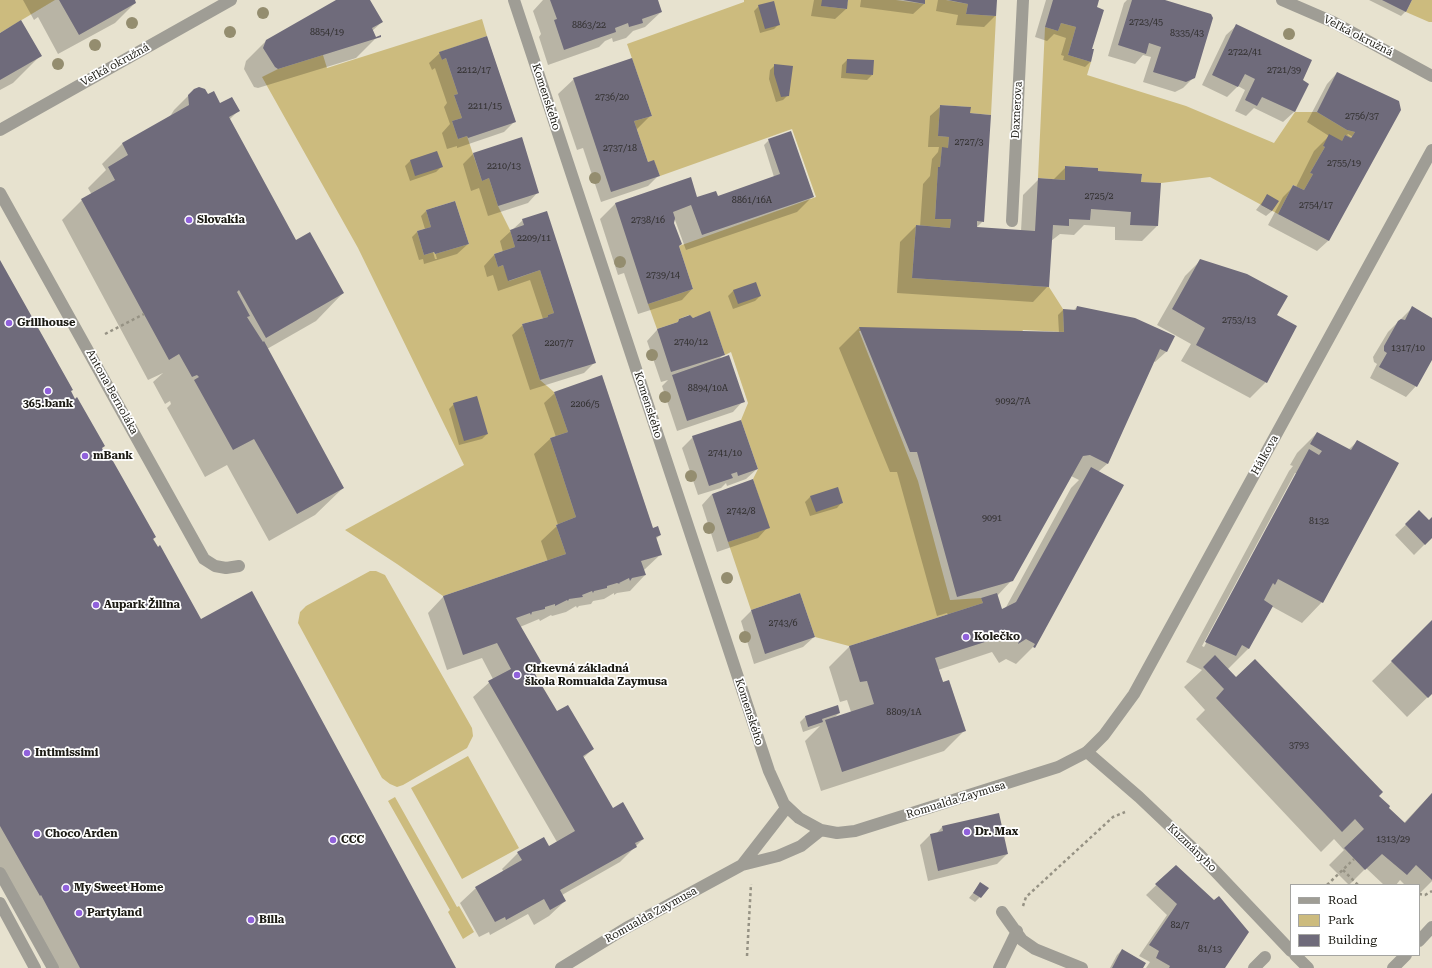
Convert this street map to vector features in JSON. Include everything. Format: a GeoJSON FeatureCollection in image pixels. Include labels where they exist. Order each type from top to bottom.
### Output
{"type":"FeatureCollection","features":[{"type":"Feature","properties":{"kind":"street","name":"Veľká okružná"},"geometry":{"type":"LineString","coordinates":[[0,130],[231,0]]}},
{"type":"Feature","properties":{"kind":"street","name":"Komenského"},"geometry":{"type":"LineString","coordinates":[[514,0],[766,762],[776,788],[787,807]]}},
{"type":"Feature","properties":{"kind":"street","name":"Daxnerova"},"geometry":{"type":"LineString","coordinates":[[1012,221],[1023,0]]}},
{"type":"Feature","properties":{"kind":"street","name":"Veľká okružná"},"geometry":{"type":"LineString","coordinates":[[1282,0],[1333,22],[1432,76]]}},
{"type":"Feature","properties":{"kind":"street","name":"Hálkova"},"geometry":{"type":"LineString","coordinates":[[1087,752],[1104,735],[1134,694],[1432,150]]}},
{"type":"Feature","properties":{"kind":"street","name":"Antona Bernoláka"},"geometry":{"type":"LineString","coordinates":[[0,193],[204,559],[214,566],[226,568],[239,566]]}},
{"type":"Feature","properties":{"kind":"street","name":"Romualda Zaymusa"},"geometry":{"type":"LineString","coordinates":[[742,864],[787,807],[800,818],[821,830],[837,833],[855,831],[1058,768],[1087,752]]}},
{"type":"Feature","properties":{"kind":"street","name":"Kuzmányho"},"geometry":{"type":"LineString","coordinates":[[1087,752],[1138,796],[1198,853],[1290,950]]}},
{"type":"Feature","properties":{"kind":"street","name":"Romualda Zaymusa"},"geometry":{"type":"LineString","coordinates":[[561,968],[626,928],[742,864],[778,856],[801,846],[821,830]]}},
{"type":"Feature","properties":{"kind":"street"},"geometry":{"type":"LineString","coordinates":[[0,873],[53,968]]}},
{"type":"Feature","properties":{"kind":"street"},"geometry":{"type":"LineString","coordinates":[[0,903],[35,968]]}},
{"type":"Feature","properties":{"kind":"street"},"geometry":{"type":"LineString","coordinates":[[1002,912],[1022,940],[1035,949],[1082,968]]}},
{"type":"Feature","properties":{"kind":"street"},"geometry":{"type":"LineString","coordinates":[[1420,940],[1432,927]]}},
{"type":"Feature","properties":{"kind":"street"},"geometry":{"type":"LineString","coordinates":[[999,968],[1017,931]]}},
{"type":"Feature","properties":{"kind":"street"},"geometry":{"type":"LineString","coordinates":[[1296,956],[1308,968]]}},
{"type":"Feature","properties":{"kind":"street"},"geometry":{"type":"LineString","coordinates":[[1393,968],[1405,956]]}},
{"type":"Feature","properties":{"kind":"street"},"geometry":{"type":"LineString","coordinates":[[1254,968],[1265,957]]}},
{"type":"Feature","properties":{"kind":"path"},"geometry":{"type":"LineString","coordinates":[[105,334],[144,314]]}},
{"type":"Feature","properties":{"kind":"path"},"geometry":{"type":"LineString","coordinates":[[1017,931],[1026,897],[1113,817],[1126,812]]}},
{"type":"Feature","properties":{"kind":"path"},"geometry":{"type":"LineString","coordinates":[[1328,884],[1354,859]]}},
{"type":"Feature","properties":{"kind":"path"},"geometry":{"type":"LineString","coordinates":[[1343,870],[1357,884]]}},
{"type":"Feature","properties":{"kind":"path"},"geometry":{"type":"LineString","coordinates":[[747,956],[751,884]]}},
{"type":"Feature","properties":{"kind":"path"},"geometry":{"type":"LineString","coordinates":[[1420,894],[1425,895],[1432,891]]}},
{"type":"Feature","properties":{"kind":"green space"},"geometry":{"type":"Polygon","coordinates":[[[0,0],[55,0],[0,33],[0,0]]]}},
{"type":"Feature","properties":{"kind":"green space"},"geometry":{"type":"Polygon","coordinates":[[[744,0],[822,0],[822,6],[846,9],[848,0],[896,0],[925,4],[925,0],[946,0],[968,4],[966,14],[996,16],[991,115],[970,113],[970,107],[940,105],[938,136],[949,137],[948,148],[942,148],[940,167],[938,168],[935,218],[951,219],[950,228],[916,225],[912,278],[1049,287],[1063,309],[1064,332],[1023,330],[1022,332],[859,331],[918,481],[950,600],[981,598],[983,603],[849,646],[815,637],[800,593],[751,610],[728,542],[769,528],[753,479],[758,469],[741,420],[748,403],[731,352],[725,355],[710,312],[693,318],[689,315],[679,319],[678,322],[657,329],[648,304],[693,289],[679,246],[816,197],[792,129],[660,176],[654,161],[648,162],[634,121],[652,116],[627,44],[744,2],[744,0]]]}},
{"type":"Feature","properties":{"kind":"green space"},"geometry":{"type":"Polygon","coordinates":[[[1412,0],[1432,0],[1432,22],[1406,12],[1412,0]]]}},
{"type":"Feature","properties":{"kind":"green space"},"geometry":{"type":"Polygon","coordinates":[[[482,19],[487,36],[440,52],[442,60],[446,58],[458,94],[454,95],[462,118],[452,121],[458,139],[467,136],[482,181],[489,178],[498,206],[510,230],[515,247],[494,254],[498,267],[503,265],[509,281],[540,270],[554,313],[548,315],[548,317],[522,324],[540,380],[554,392],[568,432],[550,438],[576,517],[556,525],[566,554],[443,596],[345,530],[464,465],[358,248],[262,77],[278,69],[323,55],[327,68],[482,19]],[[455,201],[426,210],[431,227],[417,231],[424,255],[434,252],[435,254],[469,244],[455,201]]]}},
{"type":"Feature","properties":{"kind":"green space"},"geometry":{"type":"Polygon","coordinates":[[[1061,23],[1076,27],[1068,55],[1091,62],[1087,75],[1186,106],[1274,143],[1295,112],[1317,112],[1347,130],[1355,132],[1351,138],[1345,135],[1342,141],[1323,146],[1325,147],[1310,173],[1313,174],[1304,190],[1293,185],[1278,214],[1210,177],[1161,183],[1141,182],[1142,175],[1098,171],[1098,168],[1066,166],[1065,180],[1038,178],[1045,27],[1058,31],[1061,23]]]}},
{"type":"Feature","properties":{"kind":"green space"},"geometry":{"type":"Polygon","coordinates":[[[370,571],[376,571],[385,575],[472,728],[473,736],[467,748],[397,787],[382,778],[298,623],[300,612],[306,606],[370,571]]]}},
{"type":"Feature","properties":{"kind":"green space"},"geometry":{"type":"Polygon","coordinates":[[[468,756],[519,848],[462,879],[411,788],[468,756]]]}},
{"type":"Feature","properties":{"kind":"green space"},"geometry":{"type":"Polygon","coordinates":[[[395,797],[457,907],[459,906],[474,932],[463,939],[448,912],[450,910],[388,801],[395,797]]]}},
{"type":"Feature","properties":{"kind":"building"},"geometry":{"type":"Polygon","coordinates":[[[59,0],[135,0],[136,3],[79,35],[59,0]]]}},
{"type":"Feature","properties":{"kind":"building"},"geometry":{"type":"Polygon","coordinates":[[[336,0],[370,0],[383,22],[372,28],[376,37],[381,35],[381,37],[278,69],[275,67],[263,48],[266,40],[336,0]]]}},
{"type":"Feature","properties":{"kind":"building"},"geometry":{"type":"Polygon","coordinates":[[[550,0],[658,0],[662,12],[642,19],[643,23],[629,27],[628,23],[615,28],[616,32],[564,50],[554,20],[557,19],[550,0]]]}},
{"type":"Feature","properties":{"kind":"building"},"geometry":{"type":"Polygon","coordinates":[[[822,0],[848,0],[847,9],[821,6],[822,0]]]}},
{"type":"Feature","properties":{"kind":"building"},"geometry":{"type":"Polygon","coordinates":[[[903,0],[925,0],[925,4],[903,0]]]}},
{"type":"Feature","properties":{"kind":"building"},"geometry":{"type":"Polygon","coordinates":[[[948,0],[997,0],[996,16],[966,14],[968,4],[948,0]]]}},
{"type":"Feature","properties":{"kind":"building"},"geometry":{"type":"Polygon","coordinates":[[[1053,0],[1099,0],[1097,7],[1104,10],[1092,49],[1094,49],[1091,62],[1068,55],[1076,27],[1061,23],[1058,31],[1045,27],[1053,0]]]}},
{"type":"Feature","properties":{"kind":"building"},"geometry":{"type":"Polygon","coordinates":[[[1132,0],[1165,0],[1211,14],[1213,18],[1195,78],[1186,82],[1153,72],[1161,47],[1149,43],[1146,54],[1118,45],[1132,0]]]}},
{"type":"Feature","properties":{"kind":"building"},"geometry":{"type":"Polygon","coordinates":[[[1382,0],[1412,0],[1406,12],[1382,0]]]}},
{"type":"Feature","properties":{"kind":"building"},"geometry":{"type":"Polygon","coordinates":[[[774,1],[780,25],[765,29],[758,5],[774,1]]]}},
{"type":"Feature","properties":{"kind":"building"},"geometry":{"type":"Polygon","coordinates":[[[21,20],[42,56],[0,80],[0,33],[21,20]]]}},
{"type":"Feature","properties":{"kind":"building"},"geometry":{"type":"Polygon","coordinates":[[[1236,24],[1312,60],[1303,80],[1309,84],[1295,112],[1262,97],[1257,106],[1245,100],[1255,79],[1245,74],[1238,87],[1212,75],[1236,24]]]}},
{"type":"Feature","properties":{"kind":"building"},"geometry":{"type":"Polygon","coordinates":[[[487,36],[516,122],[468,138],[467,136],[458,139],[452,121],[462,118],[454,95],[458,94],[446,58],[442,60],[439,52],[487,36]]]}},
{"type":"Feature","properties":{"kind":"building"},"geometry":{"type":"Polygon","coordinates":[[[632,58],[652,116],[634,121],[648,162],[654,160],[660,176],[611,192],[573,78],[632,58]]]}},
{"type":"Feature","properties":{"kind":"building"},"geometry":{"type":"Polygon","coordinates":[[[847,59],[874,60],[873,75],[846,73],[847,59]]]}},
{"type":"Feature","properties":{"kind":"building"},"geometry":{"type":"Polygon","coordinates":[[[774,64],[793,66],[789,96],[781,97],[774,74],[774,64]]]}},
{"type":"Feature","properties":{"kind":"building"},"geometry":{"type":"Polygon","coordinates":[[[1337,72],[1399,101],[1401,110],[1329,241],[1278,214],[1293,185],[1304,190],[1313,174],[1310,173],[1325,147],[1323,146],[1329,134],[1342,141],[1345,135],[1351,138],[1355,132],[1347,130],[1317,112],[1337,72]]]}},
{"type":"Feature","properties":{"kind":"building","name":"Slovakia"},"geometry":{"type":"Polygon","coordinates":[[[199,87],[205,89],[208,94],[214,91],[220,103],[232,97],[240,111],[229,117],[296,240],[310,232],[344,293],[266,338],[239,290],[237,292],[250,316],[247,317],[263,342],[264,341],[344,488],[297,514],[254,439],[233,450],[194,380],[199,377],[197,375],[192,377],[179,354],[169,360],[81,199],[115,180],[108,167],[128,155],[122,143],[189,105],[188,95],[194,89],[199,87]]]}},
{"type":"Feature","properties":{"kind":"building"},"geometry":{"type":"Polygon","coordinates":[[[940,105],[971,107],[970,113],[991,115],[984,222],[977,221],[977,227],[1035,231],[1038,178],[1065,180],[1065,166],[1098,168],[1098,171],[1142,174],[1141,182],[1161,183],[1158,226],[1130,225],[1131,212],[1091,209],[1090,220],[1069,219],[1069,226],[1053,225],[1049,287],[912,278],[916,225],[950,228],[951,219],[935,219],[938,167],[940,167],[942,147],[948,148],[949,137],[938,136],[940,105]]]}},
{"type":"Feature","properties":{"kind":"building"},"geometry":{"type":"Polygon","coordinates":[[[791,131],[814,197],[702,235],[691,205],[673,212],[675,218],[674,223],[682,244],[679,246],[693,289],[648,304],[615,203],[691,177],[697,197],[716,191],[718,196],[780,174],[768,139],[791,131]]]}},
{"type":"Feature","properties":{"kind":"building"},"geometry":{"type":"Polygon","coordinates":[[[522,137],[539,193],[498,206],[489,178],[482,181],[473,153],[522,137]]]}},
{"type":"Feature","properties":{"kind":"building"},"geometry":{"type":"Polygon","coordinates":[[[437,151],[443,167],[415,176],[410,160],[437,151]]]}},
{"type":"Feature","properties":{"kind":"building"},"geometry":{"type":"Polygon","coordinates":[[[1267,194],[1279,201],[1272,211],[1261,205],[1267,194]]]}},
{"type":"Feature","properties":{"kind":"building"},"geometry":{"type":"Polygon","coordinates":[[[455,201],[469,244],[435,254],[434,252],[424,255],[417,231],[431,227],[426,210],[455,201]]]}},
{"type":"Feature","properties":{"kind":"building"},"geometry":{"type":"Polygon","coordinates":[[[547,211],[596,363],[540,380],[522,324],[548,317],[548,315],[554,313],[540,270],[508,281],[503,265],[498,267],[494,254],[515,247],[510,230],[524,225],[522,219],[547,211]]]}},
{"type":"Feature","properties":{"kind":"building"},"geometry":{"type":"Polygon","coordinates":[[[1200,259],[1247,274],[1288,296],[1277,315],[1297,326],[1267,383],[1196,345],[1205,328],[1172,309],[1200,259]]]}},
{"type":"Feature","properties":{"kind":"building","name":"Aupark Žilina"},"geometry":{"type":"Polygon","coordinates":[[[0,260],[73,390],[71,391],[75,399],[77,397],[105,446],[102,448],[106,456],[109,454],[156,537],[153,539],[158,547],[160,545],[201,619],[252,591],[456,968],[80,968],[41,895],[40,896],[0,826],[0,260]]]}},
{"type":"Feature","properties":{"kind":"building"},"geometry":{"type":"Polygon","coordinates":[[[756,282],[761,296],[738,304],[733,290],[756,282]]]}},
{"type":"Feature","properties":{"kind":"building"},"geometry":{"type":"Polygon","coordinates":[[[1077,306],[1135,318],[1175,336],[1167,352],[1160,349],[1108,464],[1090,455],[1083,456],[1013,581],[957,597],[917,452],[910,452],[859,327],[1064,332],[1063,309],[1076,310],[1077,306]]]}},
{"type":"Feature","properties":{"kind":"building"},"geometry":{"type":"Polygon","coordinates":[[[1412,306],[1432,318],[1432,360],[1417,387],[1379,367],[1387,353],[1384,351],[1384,346],[1398,321],[1401,319],[1405,320],[1412,306]]]}},
{"type":"Feature","properties":{"kind":"building"},"geometry":{"type":"Polygon","coordinates":[[[710,311],[725,355],[671,372],[657,329],[678,322],[679,319],[690,315],[693,318],[710,311]]]}},
{"type":"Feature","properties":{"kind":"building"},"geometry":{"type":"Polygon","coordinates":[[[729,355],[745,402],[687,421],[672,375],[729,355]]]}},
{"type":"Feature","properties":{"kind":"building","name":"Cirkevná základná škola Romualda Zaymusa"},"geometry":{"type":"Polygon","coordinates":[[[602,375],[653,528],[658,526],[661,535],[656,537],[662,555],[641,561],[646,575],[632,578],[630,581],[629,578],[619,583],[620,584],[617,583],[607,586],[607,588],[582,595],[583,597],[569,599],[568,601],[567,600],[555,606],[555,604],[545,607],[545,609],[532,612],[531,615],[530,613],[516,618],[542,663],[532,669],[557,711],[568,705],[594,749],[583,756],[613,808],[623,802],[644,839],[635,843],[637,847],[560,890],[566,901],[550,910],[544,899],[506,920],[505,917],[495,922],[475,887],[522,860],[517,852],[544,837],[549,846],[575,831],[488,681],[511,669],[497,643],[463,655],[443,596],[566,554],[556,525],[576,517],[550,438],[568,432],[554,392],[602,375]]]}},
{"type":"Feature","properties":{"kind":"building"},"geometry":{"type":"Polygon","coordinates":[[[477,396],[488,434],[464,441],[453,403],[477,396]]]}},
{"type":"Feature","properties":{"kind":"building"},"geometry":{"type":"Polygon","coordinates":[[[741,420],[758,469],[738,476],[737,472],[731,474],[733,478],[709,486],[692,436],[741,420]]]}},
{"type":"Feature","properties":{"kind":"building"},"geometry":{"type":"Polygon","coordinates":[[[1317,432],[1351,450],[1357,440],[1399,463],[1323,603],[1278,579],[1275,585],[1273,583],[1264,600],[1273,606],[1249,649],[1242,645],[1236,656],[1205,642],[1309,449],[1319,455],[1322,451],[1310,444],[1317,432]]]}},
{"type":"Feature","properties":{"kind":"building"},"geometry":{"type":"Polygon","coordinates":[[[1091,467],[1124,485],[1035,648],[1033,647],[1035,644],[1026,639],[1018,644],[1019,641],[1013,633],[935,658],[943,682],[949,680],[966,731],[842,772],[825,720],[874,704],[867,681],[860,682],[849,646],[983,603],[981,598],[997,593],[1002,609],[1016,602],[1091,467]]]}},
{"type":"Feature","properties":{"kind":"building"},"geometry":{"type":"Polygon","coordinates":[[[753,479],[770,528],[728,542],[712,494],[753,479]]]}},
{"type":"Feature","properties":{"kind":"building"},"geometry":{"type":"Polygon","coordinates":[[[838,487],[843,503],[816,512],[810,496],[838,487]]]}},
{"type":"Feature","properties":{"kind":"building"},"geometry":{"type":"Polygon","coordinates":[[[1419,510],[1429,520],[1432,517],[1432,538],[1425,545],[1405,524],[1419,510]]]}},
{"type":"Feature","properties":{"kind":"building"},"geometry":{"type":"Polygon","coordinates":[[[800,593],[815,637],[765,654],[751,610],[800,593]]]}},
{"type":"Feature","properties":{"kind":"building"},"geometry":{"type":"Polygon","coordinates":[[[1432,620],[1432,694],[1428,698],[1391,661],[1432,620]]]}},
{"type":"Feature","properties":{"kind":"building"},"geometry":{"type":"Polygon","coordinates":[[[1215,655],[1236,677],[1255,659],[1383,792],[1379,796],[1405,823],[1432,793],[1432,880],[1416,865],[1407,875],[1382,854],[1365,870],[1344,848],[1364,829],[1355,819],[1342,832],[1216,698],[1224,689],[1203,667],[1215,655]]]}},
{"type":"Feature","properties":{"kind":"building"},"geometry":{"type":"Polygon","coordinates":[[[838,705],[840,713],[822,719],[823,722],[808,727],[805,716],[838,705]]]}},
{"type":"Feature","properties":{"kind":"building"},"geometry":{"type":"Polygon","coordinates":[[[999,813],[1008,854],[938,871],[930,834],[943,831],[942,826],[999,813]]]}},
{"type":"Feature","properties":{"kind":"building"},"geometry":{"type":"Polygon","coordinates":[[[1176,865],[1214,900],[1219,896],[1249,932],[1225,968],[1169,968],[1170,966],[1156,958],[1159,951],[1149,945],[1177,904],[1155,884],[1176,865]]]}},
{"type":"Feature","properties":{"kind":"building"},"geometry":{"type":"Polygon","coordinates":[[[980,882],[989,888],[981,898],[973,893],[980,882]]]}},
{"type":"Feature","properties":{"kind":"building"},"geometry":{"type":"Polygon","coordinates":[[[1122,949],[1146,963],[1143,968],[1112,968],[1122,949]]]}},
{"type":"Feature","properties":{"kind":"place","name":"Slovakia"},"geometry":{"type":"Point","coordinates":[189,220]}},
{"type":"Feature","properties":{"kind":"place","name":"Grillhouse"},"geometry":{"type":"Point","coordinates":[9,323]}},
{"type":"Feature","properties":{"kind":"place","name":"365.bank"},"geometry":{"type":"Point","coordinates":[48,391]}},
{"type":"Feature","properties":{"kind":"place","name":"mBank"},"geometry":{"type":"Point","coordinates":[85,456]}},
{"type":"Feature","properties":{"kind":"place","name":"Aupark Žilina"},"geometry":{"type":"Point","coordinates":[96,605]}},
{"type":"Feature","properties":{"kind":"place","name":"Kolečko"},"geometry":{"type":"Point","coordinates":[966,637]}},
{"type":"Feature","properties":{"kind":"place","name":"Cirkevná základná škola Romualda Zaymusa"},"geometry":{"type":"Point","coordinates":[517,675]}},
{"type":"Feature","properties":{"kind":"place","name":"Intimissimi"},"geometry":{"type":"Point","coordinates":[27,753]}},
{"type":"Feature","properties":{"kind":"place","name":"Dr. Max"},"geometry":{"type":"Point","coordinates":[967,832]}},
{"type":"Feature","properties":{"kind":"place","name":"Choco Arden"},"geometry":{"type":"Point","coordinates":[37,834]}},
{"type":"Feature","properties":{"kind":"place","name":"CCC"},"geometry":{"type":"Point","coordinates":[333,840]}},
{"type":"Feature","properties":{"kind":"place","name":"My Sweet Home"},"geometry":{"type":"Point","coordinates":[66,888]}},
{"type":"Feature","properties":{"kind":"place","name":"Partyland"},"geometry":{"type":"Point","coordinates":[79,913]}},
{"type":"Feature","properties":{"kind":"place","name":"Billa"},"geometry":{"type":"Point","coordinates":[251,920]}}]}
